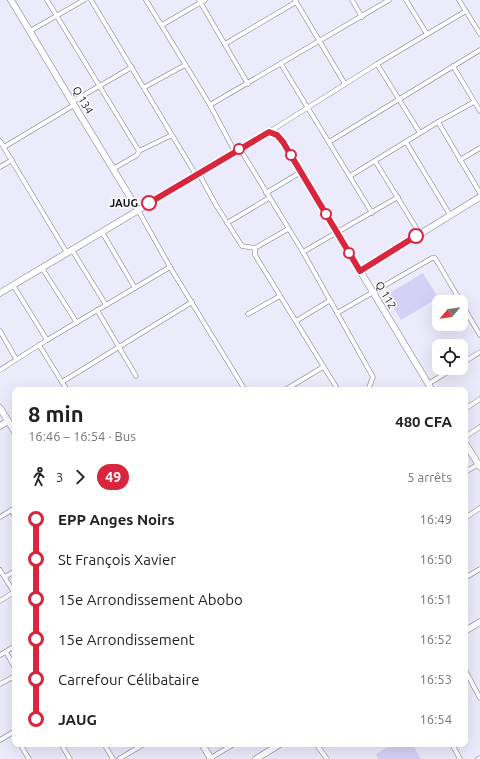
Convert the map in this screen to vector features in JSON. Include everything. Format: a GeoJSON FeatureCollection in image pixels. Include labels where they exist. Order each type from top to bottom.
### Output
{"type":"FeatureCollection","features":[{"type":"Feature","properties":{"kind":"street","name":"Q 134"},"geometry":{"type":"LineString","coordinates":[[11,0],[138,210]]}},
{"type":"Feature","properties":{"kind":"street"},"geometry":{"type":"LineString","coordinates":[[47,0],[139,151]]}},
{"type":"Feature","properties":{"kind":"street"},"geometry":{"type":"LineString","coordinates":[[30,31],[84,0]]}},
{"type":"Feature","properties":{"kind":"street"},"geometry":{"type":"LineString","coordinates":[[91,0],[172,135],[242,246],[255,248],[288,229]]}},
{"type":"Feature","properties":{"kind":"street"},"geometry":{"type":"LineString","coordinates":[[146,0],[238,151],[303,252],[373,378],[369,387]]}},
{"type":"Feature","properties":{"kind":"street"},"geometry":{"type":"LineString","coordinates":[[162,26],[200,1],[205,0]]}},
{"type":"Feature","properties":{"kind":"street"},"geometry":{"type":"LineString","coordinates":[[352,0],[362,17]]}},
{"type":"Feature","properties":{"kind":"street"},"geometry":{"type":"LineString","coordinates":[[210,105],[362,17],[388,0]]}},
{"type":"Feature","properties":{"kind":"street"},"geometry":{"type":"LineString","coordinates":[[406,0],[427,34]]}},
{"type":"Feature","properties":{"kind":"street"},"geometry":{"type":"LineString","coordinates":[[459,0],[480,34]]}},
{"type":"Feature","properties":{"kind":"street"},"geometry":{"type":"LineString","coordinates":[[200,1],[248,84]]}},
{"type":"Feature","properties":{"kind":"street"},"geometry":{"type":"LineString","coordinates":[[225,44],[295,1],[345,84]]}},
{"type":"Feature","properties":{"kind":"street"},"geometry":{"type":"LineString","coordinates":[[1,290],[13,285],[70,252],[466,11]]}},
{"type":"Feature","properties":{"kind":"street"},"geometry":{"type":"LineString","coordinates":[[328,142],[480,50]]}},
{"type":"Feature","properties":{"kind":"street"},"geometry":{"type":"LineString","coordinates":[[280,64],[372,213]]}},
{"type":"Feature","properties":{"kind":"street"},"geometry":{"type":"LineString","coordinates":[[377,64],[420,133]]}},
{"type":"Feature","properties":{"kind":"street"},"geometry":{"type":"LineString","coordinates":[[144,88],[185,65]]}},
{"type":"Feature","properties":{"kind":"street"},"geometry":{"type":"LineString","coordinates":[[452,66],[480,111]]}},
{"type":"Feature","properties":{"kind":"street"},"geometry":{"type":"LineString","coordinates":[[4,147],[132,67]]}},
{"type":"Feature","properties":{"kind":"street"},"geometry":{"type":"LineString","coordinates":[[350,176],[438,122],[474,102]]}},
{"type":"Feature","properties":{"kind":"street"},"geometry":{"type":"LineString","coordinates":[[438,122],[480,193]]}},
{"type":"Feature","properties":{"kind":"street","name":"Q 112"},"geometry":{"type":"LineString","coordinates":[[269,132],[280,138],[430,387]]}},
{"type":"Feature","properties":{"kind":"street"},"geometry":{"type":"LineString","coordinates":[[114,169],[137,155],[139,151],[172,135]]}},
{"type":"Feature","properties":{"kind":"street"},"geometry":{"type":"LineString","coordinates":[[0,140],[70,252],[106,305]]}},
{"type":"Feature","properties":{"kind":"street"},"geometry":{"type":"LineString","coordinates":[[406,142],[450,215]]}},
{"type":"Feature","properties":{"kind":"street"},"geometry":{"type":"LineString","coordinates":[[460,160],[480,148]]}},
{"type":"Feature","properties":{"kind":"street"},"geometry":{"type":"LineString","coordinates":[[0,166],[12,160]]}},
{"type":"Feature","properties":{"kind":"street"},"geometry":{"type":"LineString","coordinates":[[375,161],[420,234]]}},
{"type":"Feature","properties":{"kind":"street"},"geometry":{"type":"LineString","coordinates":[[266,193],[301,172]]}},
{"type":"Feature","properties":{"kind":"street"},"geometry":{"type":"LineString","coordinates":[[303,252],[398,197]]}},
{"type":"Feature","properties":{"kind":"street"},"geometry":{"type":"LineString","coordinates":[[360,271],[480,197]]}},
{"type":"Feature","properties":{"kind":"street"},"geometry":{"type":"LineString","coordinates":[[227,223],[269,198]]}},
{"type":"Feature","properties":{"kind":"street"},"geometry":{"type":"LineString","coordinates":[[138,210],[170,267],[243,387]]}},
{"type":"Feature","properties":{"kind":"street"},"geometry":{"type":"LineString","coordinates":[[102,232],[135,288]]}},
{"type":"Feature","properties":{"kind":"street"},"geometry":{"type":"LineString","coordinates":[[255,248],[255,255],[336,387]]}},
{"type":"Feature","properties":{"kind":"street"},"geometry":{"type":"LineString","coordinates":[[337,313],[434,258],[457,295]]}},
{"type":"Feature","properties":{"kind":"street"},"geometry":{"type":"LineString","coordinates":[[0,370],[47,340],[170,267]]}},
{"type":"Feature","properties":{"kind":"street"},"geometry":{"type":"LineString","coordinates":[[42,268],[77,323]]}},
{"type":"Feature","properties":{"kind":"street"},"geometry":{"type":"LineString","coordinates":[[13,285],[47,340]]}},
{"type":"Feature","properties":{"kind":"street"},"geometry":{"type":"LineString","coordinates":[[248,314],[280,296]]}},
{"type":"Feature","properties":{"kind":"street"},"geometry":{"type":"LineString","coordinates":[[296,322],[329,301]]}},
{"type":"Feature","properties":{"kind":"street"},"geometry":{"type":"LineString","coordinates":[[62,382],[192,302]]}},
{"type":"Feature","properties":{"kind":"street"},"geometry":{"type":"LineString","coordinates":[[97,310],[136,376]]}},
{"type":"Feature","properties":{"kind":"street"},"geometry":{"type":"LineString","coordinates":[[468,314],[480,335]]}},
{"type":"Feature","properties":{"kind":"street"},"geometry":{"type":"LineString","coordinates":[[0,331],[16,359]]}},
{"type":"Feature","properties":{"kind":"street"},"geometry":{"type":"LineString","coordinates":[[39,345],[65,387]]}},
{"type":"Feature","properties":{"kind":"street"},"geometry":{"type":"LineString","coordinates":[[468,360],[480,352]]}},
{"type":"Feature","properties":{"kind":"street"},"geometry":{"type":"LineString","coordinates":[[290,387],[323,368]]}},
{"type":"Feature","properties":{"kind":"street"},"geometry":{"type":"LineString","coordinates":[[428,384],[443,375]]}},
{"type":"Feature","properties":{"kind":"street"},"geometry":{"type":"LineString","coordinates":[[468,407],[480,399]]}},
{"type":"Feature","properties":{"kind":"street"},"geometry":{"type":"LineString","coordinates":[[0,408],[12,427]]}},
{"type":"Feature","properties":{"kind":"street"},"geometry":{"type":"LineString","coordinates":[[0,426],[8,421]]}},
{"type":"Feature","properties":{"kind":"street"},"geometry":{"type":"LineString","coordinates":[[468,435],[480,427]]}},
{"type":"Feature","properties":{"kind":"street"},"geometry":{"type":"LineString","coordinates":[[468,448],[479,466],[468,471]]}},
{"type":"Feature","properties":{"kind":"street"},"geometry":{"type":"LineString","coordinates":[[468,516],[480,508]]}},
{"type":"Feature","properties":{"kind":"street"},"geometry":{"type":"LineString","coordinates":[[0,516],[12,510]]}},
{"type":"Feature","properties":{"kind":"street"},"geometry":{"type":"LineString","coordinates":[[468,576],[480,569]]}},
{"type":"Feature","properties":{"kind":"street"},"geometry":{"type":"LineString","coordinates":[[0,570],[12,589]]}},
{"type":"Feature","properties":{"kind":"street"},"geometry":{"type":"LineString","coordinates":[[5,577],[12,573]]}},
{"type":"Feature","properties":{"kind":"street"},"geometry":{"type":"LineString","coordinates":[[0,600],[12,594]]}},
{"type":"Feature","properties":{"kind":"street"},"geometry":{"type":"LineString","coordinates":[[468,629],[480,622]]}},
{"type":"Feature","properties":{"kind":"street"},"geometry":{"type":"LineString","coordinates":[[0,655],[12,648]]}},
{"type":"Feature","properties":{"kind":"street"},"geometry":{"type":"LineString","coordinates":[[6,652],[12,663]]}},
{"type":"Feature","properties":{"kind":"street"},"geometry":{"type":"LineString","coordinates":[[468,676],[480,698]]}},
{"type":"Feature","properties":{"kind":"street"},"geometry":{"type":"LineString","coordinates":[[0,684],[12,678]]}},
{"type":"Feature","properties":{"kind":"street"},"geometry":{"type":"LineString","coordinates":[[0,740],[12,734]]}},
{"type":"Feature","properties":{"kind":"street"},"geometry":{"type":"LineString","coordinates":[[22,747],[29,759]]}},
{"type":"Feature","properties":{"kind":"street"},"geometry":{"type":"LineString","coordinates":[[63,747],[70,759]]}},
{"type":"Feature","properties":{"kind":"street"},"geometry":{"type":"LineString","coordinates":[[106,747],[113,759]]}},
{"type":"Feature","properties":{"kind":"street"},"geometry":{"type":"LineString","coordinates":[[119,759],[139,747]]}},
{"type":"Feature","properties":{"kind":"street"},"geometry":{"type":"LineString","coordinates":[[204,747],[210,759],[229,747]]}},
{"type":"Feature","properties":{"kind":"street"},"geometry":{"type":"LineString","coordinates":[[256,759],[275,747]]}},
{"type":"Feature","properties":{"kind":"street"},"geometry":{"type":"LineString","coordinates":[[318,747],[327,759]]}},
{"type":"Feature","properties":{"kind":"street"},"geometry":{"type":"LineString","coordinates":[[454,747],[460,759]]}},
{"type":"Feature","properties":{"kind":"shaded area"},"geometry":{"type":"Polygon","coordinates":[[[423,273],[436,295],[432,295],[432,302],[401,320],[386,295],[423,273]]]}},
{"type":"Feature","properties":{"kind":"shaded area"},"geometry":{"type":"Polygon","coordinates":[[[389,747],[414,747],[421,759],[378,759],[376,754],[389,747]]]}},
{"type":"Feature","properties":{"kind":"bus line","name":"49"},"geometry":{"type":"LineString","coordinates":[[149,203],[269,132],[277,135],[283,142],[360,271],[416,236]]}},
{"type":"Feature","properties":{"kind":"place","name":"JAUG"},"geometry":{"type":"Point","coordinates":[149,203]}}]}
